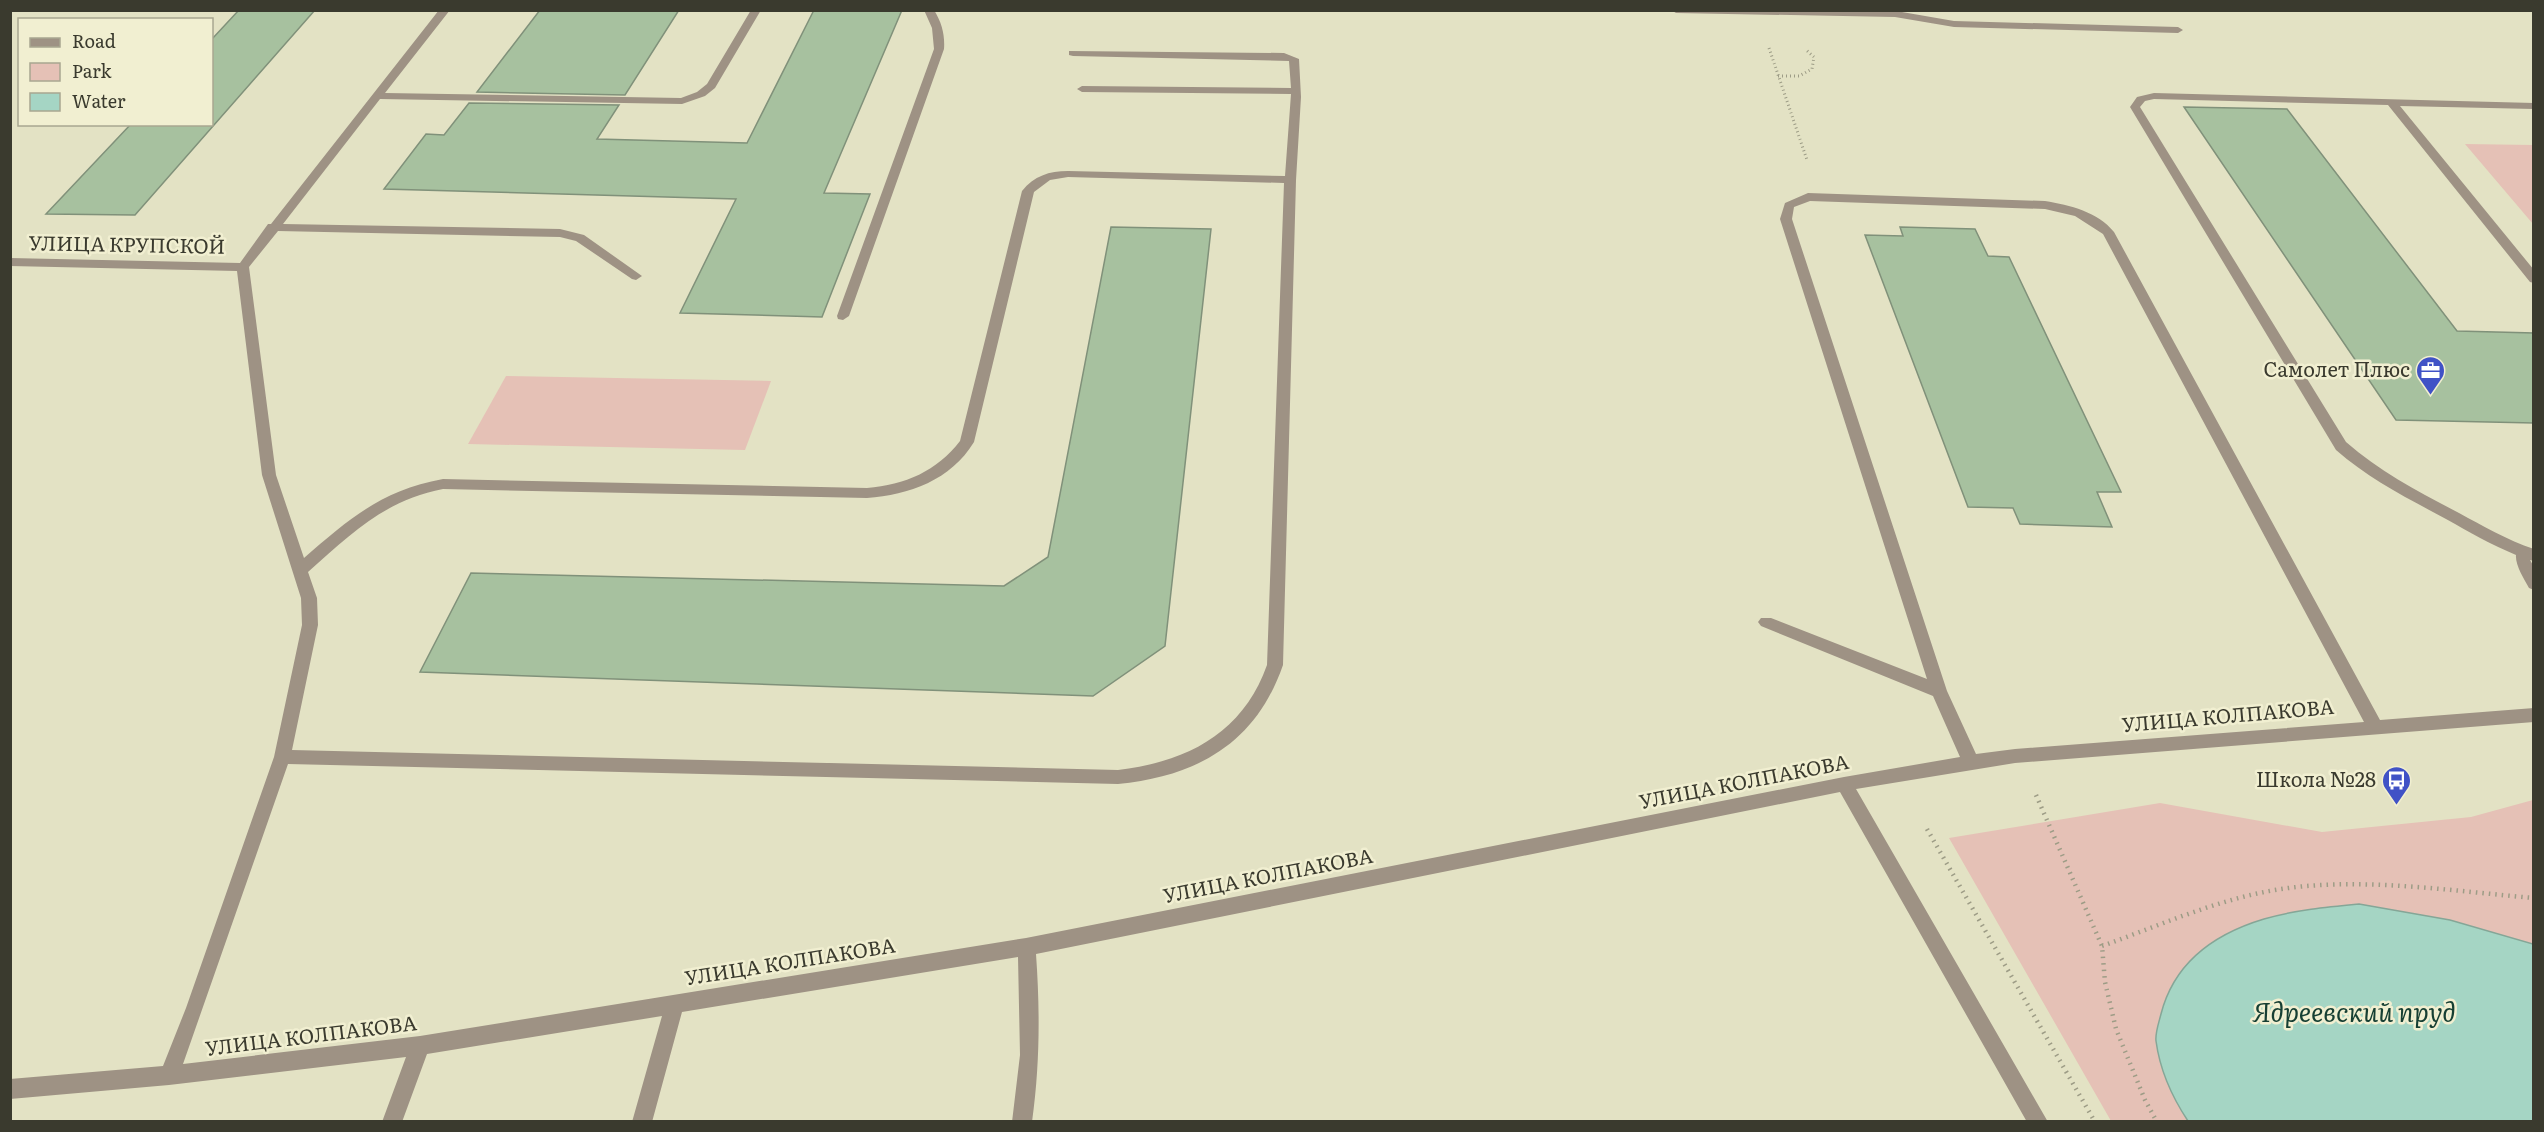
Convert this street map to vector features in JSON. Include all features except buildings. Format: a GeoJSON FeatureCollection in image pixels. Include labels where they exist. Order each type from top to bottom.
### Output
{"type":"FeatureCollection","features":[{"type":"Feature","properties":{"kind":"street"},"geometry":{"type":"LineString","coordinates":[[169,1075],[195,1008],[282,757],[310,625],[309,598],[269,475],[243,267],[272,227],[445,10]]}},
{"type":"Feature","properties":{"kind":"street"},"geometry":{"type":"LineString","coordinates":[[377,96],[682,101],[701,94],[711,86],[756,10]]}},
{"type":"Feature","properties":{"kind":"street"},"geometry":{"type":"LineString","coordinates":[[843,316],[939,49],[940,36],[936,21],[929,10]]}},
{"type":"Feature","properties":{"kind":"street"},"geometry":{"type":"LineString","coordinates":[[1676,10],[1897,12],[1954,24],[2178,30]]}},
{"type":"Feature","properties":{"kind":"street"},"geometry":{"type":"LineString","coordinates":[[282,757],[1118,777],[1144,776],[1200,755],[1221,741],[1242,722],[1270,684],[1275,665],[1290,180],[1296,63],[1289,57],[1073,53]]}},
{"type":"Feature","properties":{"kind":"street"},"geometry":{"type":"LineString","coordinates":[[1082,89],[1296,91]]}},
{"type":"Feature","properties":{"kind":"street"},"geometry":{"type":"LineString","coordinates":[[2534,106],[2154,96],[2141,99],[2135,107],[2341,446],[2384,479],[2529,554],[2523,560],[2534,584]]}},
{"type":"Feature","properties":{"kind":"street"},"geometry":{"type":"LineString","coordinates":[[2391,102],[2534,279]]}},
{"type":"Feature","properties":{"kind":"street"},"geometry":{"type":"LineString","coordinates":[[300,570],[382,504],[401,493],[443,484],[867,493],[900,490],[944,467],[959,454],[967,442],[1028,191],[1035,182],[1058,174],[1290,180]]}},
{"type":"Feature","properties":{"kind":"street"},"geometry":{"type":"LineString","coordinates":[[1971,762],[1939,691],[1786,219],[1789,205],[1808,197],[2045,205],[2072,211],[2100,224],[2108,232],[2376,729]]}},
{"type":"Feature","properties":{"kind":"street"},"geometry":{"type":"LineString","coordinates":[[272,227],[560,233],[580,238],[636,276]]}},
{"type":"Feature","properties":{"kind":"street","name":"УЛИЦА КРУПСКОЙ"},"geometry":{"type":"LineString","coordinates":[[10,262],[243,267]]}},
{"type":"Feature","properties":{"kind":"street"},"geometry":{"type":"LineString","coordinates":[[1766,622],[1939,691]]}},
{"type":"Feature","properties":{"kind":"street","name":"УЛИЦА КОЛПАКОВА"},"geometry":{"type":"LineString","coordinates":[[10,1089],[169,1075],[420,1046],[1026,947],[1844,784],[1971,762],[2534,715]]}},
{"type":"Feature","properties":{"kind":"street"},"geometry":{"type":"LineString","coordinates":[[1844,784],[2038,1122]]}},
{"type":"Feature","properties":{"kind":"street"},"geometry":{"type":"LineString","coordinates":[[1022,1122],[1031,1052],[1031,1013],[1026,947]]}},
{"type":"Feature","properties":{"kind":"street"},"geometry":{"type":"LineString","coordinates":[[642,1122],[675,1003]]}},
{"type":"Feature","properties":{"kind":"street"},"geometry":{"type":"LineString","coordinates":[[392,1122],[420,1046]]}},
{"type":"Feature","properties":{"kind":"path"},"geometry":{"type":"LineString","coordinates":[[1767,40],[1819,197]]}},
{"type":"Feature","properties":{"kind":"path"},"geometry":{"type":"LineString","coordinates":[[1778,76],[1799,76],[1812,69],[1814,57],[1801,47]]}},
{"type":"Feature","properties":{"kind":"path"},"geometry":{"type":"LineString","coordinates":[[2044,810],[2102,946],[2105,982],[2116,1029],[2145,1100],[2157,1122]]}},
{"type":"Feature","properties":{"kind":"path"},"geometry":{"type":"LineString","coordinates":[[1927,829],[2095,1122]]}},
{"type":"Feature","properties":{"kind":"path"},"geometry":{"type":"LineString","coordinates":[[2102,946],[2212,907],[2272,890],[2311,885],[2382,886],[2534,898]]}},
{"type":"Feature","properties":{"kind":"green space"},"geometry":{"type":"Polygon","coordinates":[[[2465,144],[2533,145],[2533,224],[2465,144]]]}},
{"type":"Feature","properties":{"kind":"green space"},"geometry":{"type":"Polygon","coordinates":[[[506,376],[771,381],[745,450],[468,444],[506,376]]]}},
{"type":"Feature","properties":{"kind":"green space"},"geometry":{"type":"Polygon","coordinates":[[[2533,800],[2533,1121],[2111,1121],[1949,838],[2160,803],[2322,832],[2471,817],[2533,800]]]}},
{"type":"Feature","properties":{"kind":"water","name":"Ядреевский пруд"},"geometry":{"type":"Polygon","coordinates":[[[2359,904],[2450,920],[2533,944],[2533,1121],[2188,1121],[2177,1103],[2160,1063],[2156,1038],[2167,996],[2186,965],[2213,942],[2246,925],[2287,913],[2359,904]]]}},
{"type":"Feature","properties":{"kind":"place","name":"Самолет Плюс"},"geometry":{"type":"Point","coordinates":[2431,396]}},
{"type":"Feature","properties":{"kind":"place","name":"Школа №28"},"geometry":{"type":"Point","coordinates":[2397,806]}}]}
